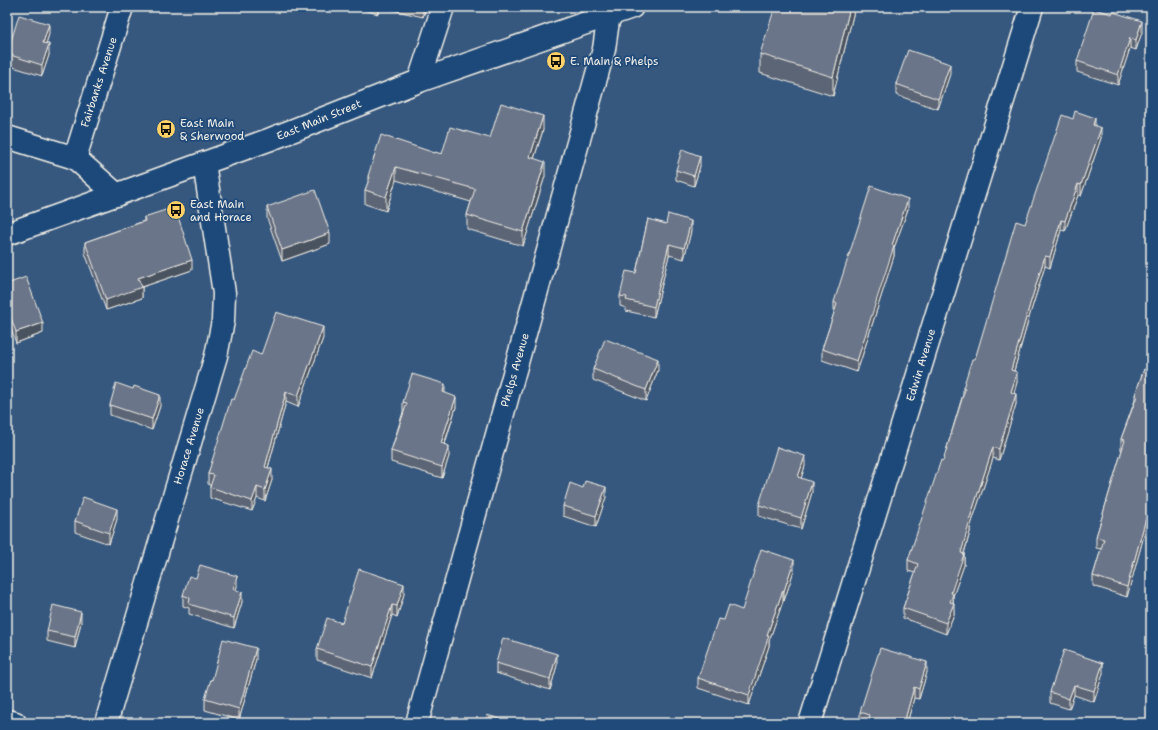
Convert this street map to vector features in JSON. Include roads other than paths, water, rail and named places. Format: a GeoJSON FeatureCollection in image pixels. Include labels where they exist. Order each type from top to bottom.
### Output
{"type":"FeatureCollection","features":[{"type":"Feature","properties":{"kind":"street","name":"Fairbanks Avenue"},"geometry":{"type":"LineString","coordinates":[[75,158],[122,7]]}},
{"type":"Feature","properties":{"kind":"street"},"geometry":{"type":"LineString","coordinates":[[419,81],[443,7]]}},
{"type":"Feature","properties":{"kind":"street","name":"East Main Street"},"geometry":{"type":"LineString","coordinates":[[7,234],[204,164],[419,81],[609,11],[632,7]]}},
{"type":"Feature","properties":{"kind":"street","name":"Edwin Avenue"},"geometry":{"type":"LineString","coordinates":[[810,723],[1032,7]]}},
{"type":"Feature","properties":{"kind":"street","name":"Phelps Avenue"},"geometry":{"type":"LineString","coordinates":[[417,723],[604,50],[609,11]]}},
{"type":"Feature","properties":{"kind":"street"},"geometry":{"type":"LineString","coordinates":[[7,137],[75,158],[117,195]]}},
{"type":"Feature","properties":{"kind":"street","name":"Horace Avenue"},"geometry":{"type":"LineString","coordinates":[[106,723],[213,363],[223,321],[224,293],[204,164]]}},
{"type":"Feature","properties":{"kind":"street"},"geometry":{"type":"LineString","coordinates":[[7,720],[15,723]]}},
{"type":"Feature","properties":{"kind":"place","name":"E. Main & Phelps"},"geometry":{"type":"Point","coordinates":[556,61]}},
{"type":"Feature","properties":{"kind":"place","name":"East Main & Sherwood"},"geometry":{"type":"Point","coordinates":[166,129]}},
{"type":"Feature","properties":{"kind":"place","name":"East Main and Horace"},"geometry":{"type":"Point","coordinates":[176,210]}}]}
